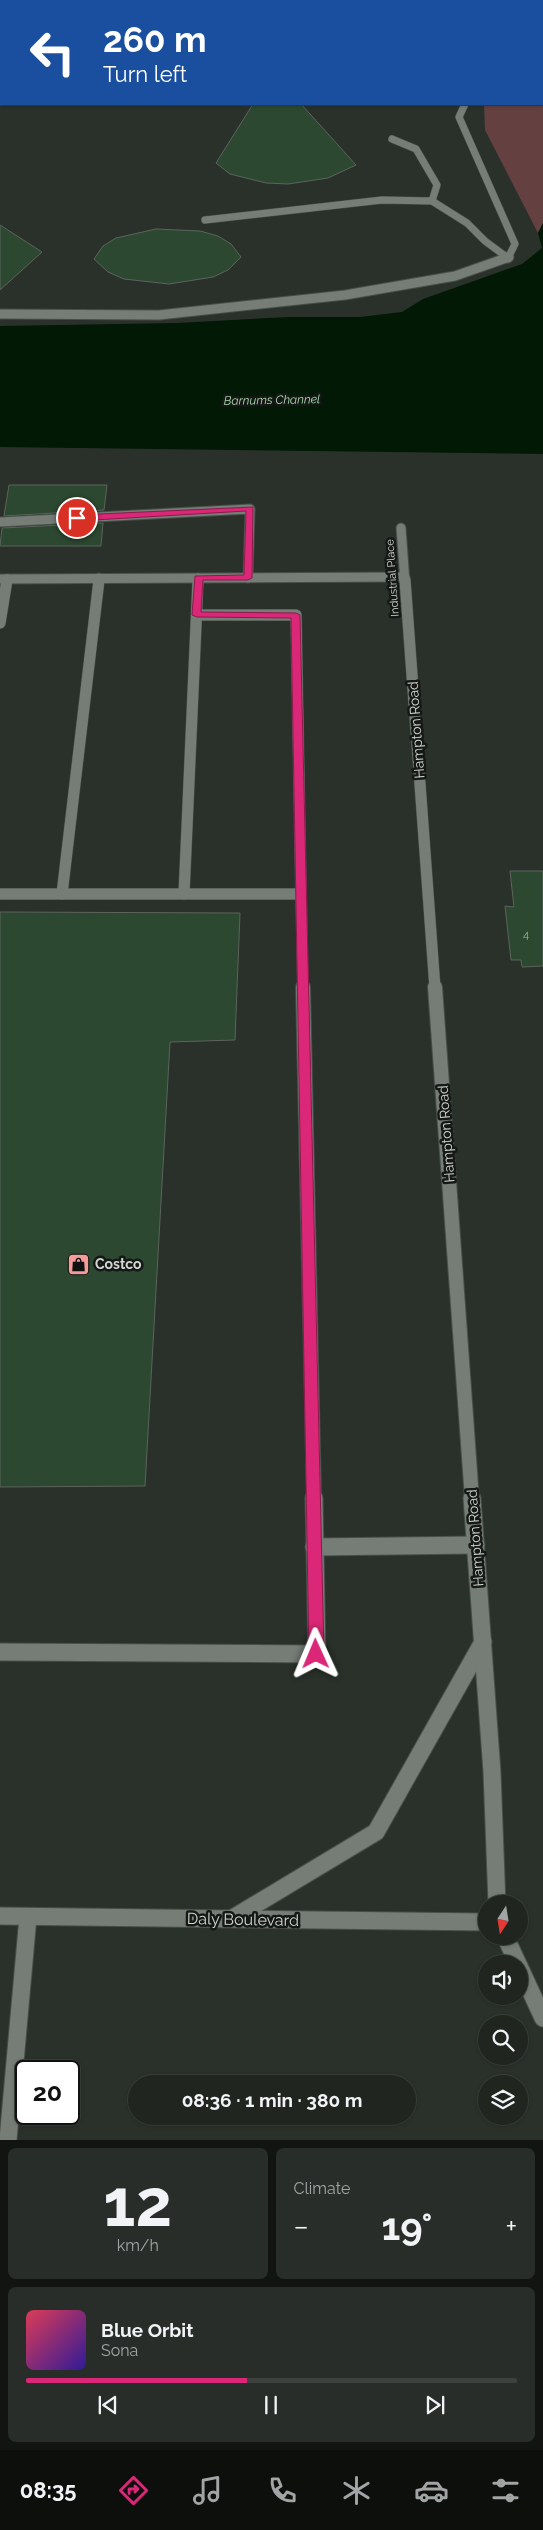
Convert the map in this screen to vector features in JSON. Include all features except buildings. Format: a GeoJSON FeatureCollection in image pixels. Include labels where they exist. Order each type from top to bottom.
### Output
{"type":"FeatureCollection","features":[{"type":"Feature","properties":{"kind":"street"},"geometry":{"type":"LineString","coordinates":[[0,314],[159,315],[335,296],[455,276],[508,258],[515,244],[459,117],[465,105]]}},
{"type":"Feature","properties":{"kind":"street"},"geometry":{"type":"LineString","coordinates":[[392,139],[416,149],[437,185],[432,201]]}},
{"type":"Feature","properties":{"kind":"street"},"geometry":{"type":"LineString","coordinates":[[205,220],[382,200],[432,201],[467,223],[485,241],[508,258]]}},
{"type":"Feature","properties":{"kind":"street"},"geometry":{"type":"LineString","coordinates":[[0,522],[250,509],[248,578]]}},
{"type":"Feature","properties":{"kind":"street","name":"Industrial Place"},"geometry":{"type":"LineString","coordinates":[[401,528],[408,626]]}},
{"type":"Feature","properties":{"kind":"street"},"geometry":{"type":"LineString","coordinates":[[0,623],[4,578],[405,577]]}},
{"type":"Feature","properties":{"kind":"street"},"geometry":{"type":"LineString","coordinates":[[62,894],[99,578]]}},
{"type":"Feature","properties":{"kind":"street"},"geometry":{"type":"LineString","coordinates":[[184,894],[198,578]]}},
{"type":"Feature","properties":{"kind":"street"},"geometry":{"type":"LineString","coordinates":[[0,1652],[316,1654],[296,615],[197,615]]}},
{"type":"Feature","properties":{"kind":"street","name":"Hampton Road"},"geometry":{"type":"LineString","coordinates":[[408,626],[483,1642],[492,1772],[497,1895]]}},
{"type":"Feature","properties":{"kind":"street"},"geometry":{"type":"LineString","coordinates":[[0,894],[301,894]]}},
{"type":"Feature","properties":{"kind":"street"},"geometry":{"type":"LineString","coordinates":[[314,1547],[476,1545]]}},
{"type":"Feature","properties":{"kind":"street"},"geometry":{"type":"LineString","coordinates":[[232,1919],[376,1832],[483,1642]]}},
{"type":"Feature","properties":{"kind":"street","name":"Daly Boulevard"},"geometry":{"type":"LineString","coordinates":[[0,1916],[478,1922]]}},
{"type":"Feature","properties":{"kind":"street"},"geometry":{"type":"LineString","coordinates":[[8,2140],[28,1917]]}},
{"type":"Feature","properties":{"kind":"street"},"geometry":{"type":"LineString","coordinates":[[528,1986],[543,2018]]}},
{"type":"Feature","properties":{"kind":"shaded area"},"geometry":{"type":"Polygon","coordinates":[[[484,105],[543,105],[543,223],[538,233],[485,130],[484,105]]]}},
{"type":"Feature","properties":{"kind":"water","name":"Barnums Channel"},"geometry":{"type":"Polygon","coordinates":[[[543,223],[543,454],[0,447],[0,326],[177,323],[288,317],[360,317],[402,312],[423,299],[522,264],[542,248],[538,233],[543,223]]]}},
{"type":"Feature","properties":{"kind":"place","name":"Costco"},"geometry":{"type":"Point","coordinates":[79,1264]}},
{"type":"Feature","properties":{"kind":"route"},"geometry":{"type":"LineString","coordinates":[[77,518],[250,509],[248,578],[198,578],[197,615],[296,615],[316,1654]]}}]}
